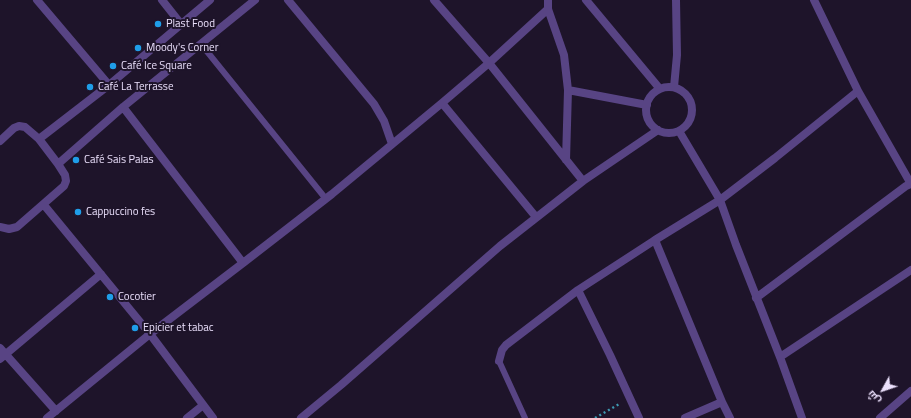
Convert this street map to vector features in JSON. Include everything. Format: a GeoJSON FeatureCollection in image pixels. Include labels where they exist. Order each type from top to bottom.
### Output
{"type":"FeatureCollection","features":[{"type":"Feature","properties":{"kind":"street"},"geometry":{"type":"LineString","coordinates":[[37,0],[109,84]]}},
{"type":"Feature","properties":{"kind":"street"},"geometry":{"type":"LineString","coordinates":[[162,0],[181,24]]}},
{"type":"Feature","properties":{"kind":"street"},"geometry":{"type":"LineString","coordinates":[[39,139],[109,84],[210,0]]}},
{"type":"Feature","properties":{"kind":"street"},"geometry":{"type":"LineString","coordinates":[[58,164],[123,107],[255,0]]}},
{"type":"Feature","properties":{"kind":"street"},"geometry":{"type":"LineString","coordinates":[[288,0],[374,104],[384,121],[392,144]]}},
{"type":"Feature","properties":{"kind":"street"},"geometry":{"type":"LineString","coordinates":[[434,0],[489,63],[583,181]]}},
{"type":"Feature","properties":{"kind":"street"},"geometry":{"type":"LineString","coordinates":[[586,0],[660,89]]}},
{"type":"Feature","properties":{"kind":"street"},"geometry":{"type":"LineString","coordinates":[[674,87],[677,55],[676,0]]}},
{"type":"Feature","properties":{"kind":"street"},"geometry":{"type":"LineString","coordinates":[[756,298],[906,186],[911,184],[858,91],[814,0]]}},
{"type":"Feature","properties":{"kind":"street"},"geometry":{"type":"LineString","coordinates":[[47,418],[150,334],[326,199],[489,63],[548,4],[564,55],[568,90],[566,160]]}},
{"type":"Feature","properties":{"kind":"street"},"geometry":{"type":"LineString","coordinates":[[674,87],[686,94],[690,100],[692,114],[685,126],[679,131],[672,133],[658,130],[652,126],[646,112],[649,98],[654,93],[660,89],[674,87]]}},
{"type":"Feature","properties":{"kind":"street"},"geometry":{"type":"LineString","coordinates":[[568,90],[647,105]]}},
{"type":"Feature","properties":{"kind":"street"},"geometry":{"type":"LineString","coordinates":[[499,361],[502,350],[506,345],[578,290],[720,200],[858,91]]}},
{"type":"Feature","properties":{"kind":"street"},"geometry":{"type":"LineString","coordinates":[[442,102],[536,218]]}},
{"type":"Feature","properties":{"kind":"street"},"geometry":{"type":"LineString","coordinates":[[123,107],[243,263]]}},
{"type":"Feature","properties":{"kind":"street"},"geometry":{"type":"LineString","coordinates":[[0,227],[9,229],[17,227],[64,186],[66,180],[66,175],[39,139],[25,127],[19,126],[14,128],[1,137]]}},
{"type":"Feature","properties":{"kind":"street"},"geometry":{"type":"LineString","coordinates":[[300,418],[341,385],[488,256],[583,181],[658,130]]}},
{"type":"Feature","properties":{"kind":"street"},"geometry":{"type":"LineString","coordinates":[[679,131],[720,200],[802,418]]}},
{"type":"Feature","properties":{"kind":"street"},"geometry":{"type":"LineString","coordinates":[[44,204],[150,334],[212,418]]}},
{"type":"Feature","properties":{"kind":"street"},"geometry":{"type":"LineString","coordinates":[[655,240],[730,418]]}},
{"type":"Feature","properties":{"kind":"street"},"geometry":{"type":"LineString","coordinates":[[780,357],[911,270]]}},
{"type":"Feature","properties":{"kind":"street"},"geometry":{"type":"LineString","coordinates":[[56,411],[2,354],[102,274]]}},
{"type":"Feature","properties":{"kind":"street"},"geometry":{"type":"LineString","coordinates":[[578,290],[639,418]]}},
{"type":"Feature","properties":{"kind":"street"},"geometry":{"type":"LineString","coordinates":[[880,418],[911,391]]}},
{"type":"Feature","properties":{"kind":"street"},"geometry":{"type":"LineString","coordinates":[[685,418],[722,402]]}},
{"type":"Feature","properties":{"kind":"street"},"geometry":{"type":"LineString","coordinates":[[188,418],[202,406]]}},
{"type":"Feature","properties":{"kind":"lane"},"geometry":{"type":"LineString","coordinates":[[201,44],[326,199]]}},
{"type":"Feature","properties":{"kind":"lane"},"geometry":{"type":"LineString","coordinates":[[499,361],[525,418]]}},
{"type":"Feature","properties":{"kind":"path"},"geometry":{"type":"LineString","coordinates":[[595,418],[630,398]]}},
{"type":"Feature","properties":{"kind":"place","name":"Plast Food"},"geometry":{"type":"Point","coordinates":[158,24]}},
{"type":"Feature","properties":{"kind":"place","name":"Moody's Corner"},"geometry":{"type":"Point","coordinates":[138,48]}},
{"type":"Feature","properties":{"kind":"place","name":"Café Ice Square"},"geometry":{"type":"Point","coordinates":[113,66]}},
{"type":"Feature","properties":{"kind":"place","name":"Café La Terrasse"},"geometry":{"type":"Point","coordinates":[90,87]}},
{"type":"Feature","properties":{"kind":"place","name":"Café Sais Palas"},"geometry":{"type":"Point","coordinates":[76,160]}},
{"type":"Feature","properties":{"kind":"place","name":"Cappuccino fes"},"geometry":{"type":"Point","coordinates":[78,212]}},
{"type":"Feature","properties":{"kind":"place","name":"Cocotier"},"geometry":{"type":"Point","coordinates":[110,297]}},
{"type":"Feature","properties":{"kind":"place","name":"Epicier et tabac"},"geometry":{"type":"Point","coordinates":[135,328]}}]}
